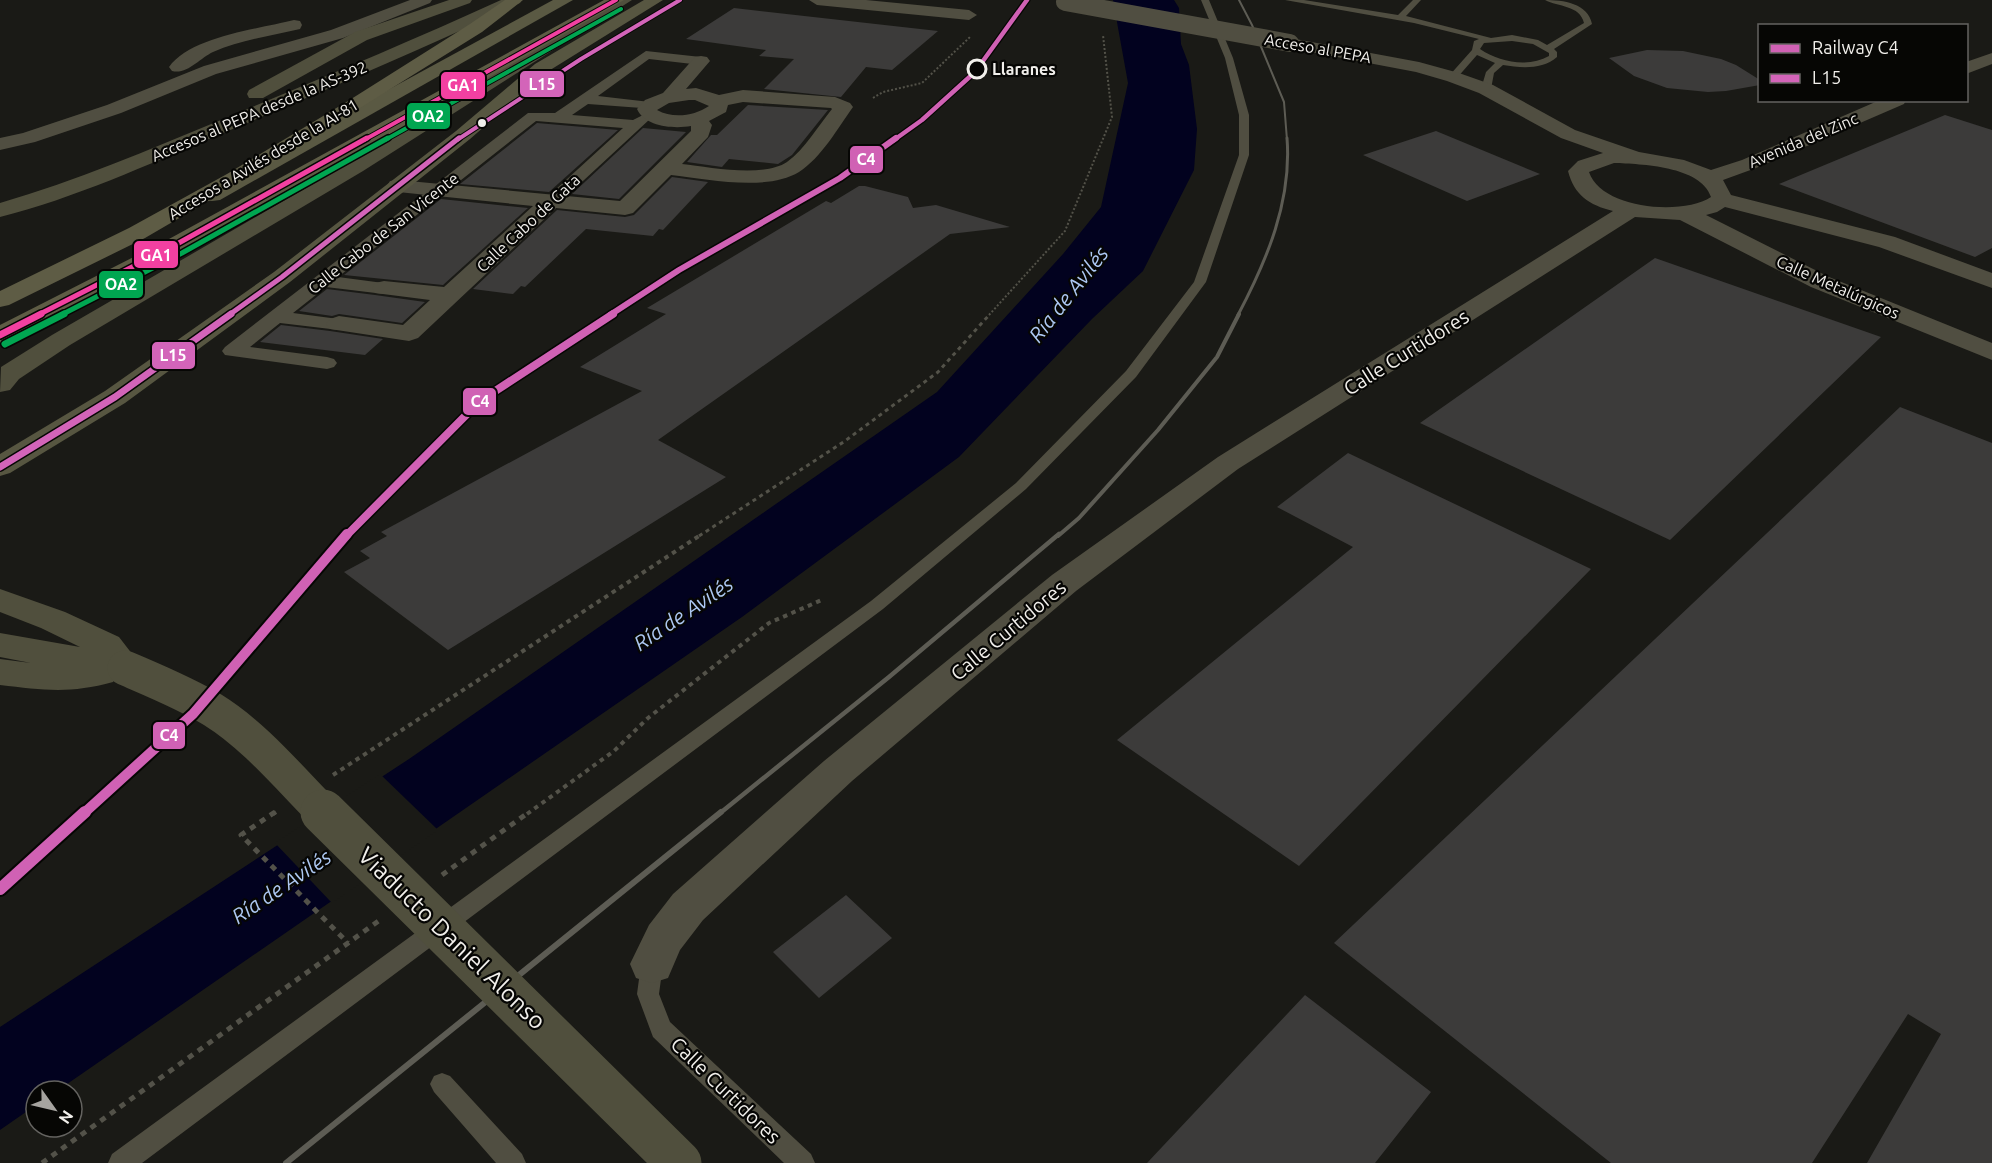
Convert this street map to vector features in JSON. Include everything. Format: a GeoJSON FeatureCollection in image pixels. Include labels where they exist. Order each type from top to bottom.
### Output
{"type":"FeatureCollection","features":[{"type":"Feature","properties":{"kind":"highway","name":"Accesos a Avilés desde la AI-81"},"geometry":{"type":"LineString","coordinates":[[0,300],[137,233],[355,105],[476,28],[515,0]]}},
{"type":"Feature","properties":{"kind":"highway"},"geometry":{"type":"LineString","coordinates":[[137,233],[245,179],[565,0]]}},
{"type":"Feature","properties":{"kind":"highway","name":"Accesos a Avilés desde la AI-81"},"geometry":{"type":"LineString","coordinates":[[0,335],[177,244],[582,19],[621,2]]}},
{"type":"Feature","properties":{"kind":"main road","name":"Accesos al PEPA desde la AS-392"},"geometry":{"type":"LineString","coordinates":[[144,158],[361,36],[464,0]]}},
{"type":"Feature","properties":{"kind":"main road","name":"Accesos al PEPA desde la AS-392"},"geometry":{"type":"LineString","coordinates":[[0,210],[59,193],[135,163],[434,37],[515,0]]}},
{"type":"Feature","properties":{"kind":"main road"},"geometry":{"type":"LineString","coordinates":[[0,467],[115,397],[282,278],[463,135],[541,68],[656,0]]}},
{"type":"Feature","properties":{"kind":"main road"},"geometry":{"type":"LineString","coordinates":[[463,135],[581,59],[680,0]]}},
{"type":"Feature","properties":{"kind":"main road"},"geometry":{"type":"LineString","coordinates":[[0,384],[10,373],[61,340],[505,76],[621,2]]}},
{"type":"Feature","properties":{"kind":"main road"},"geometry":{"type":"LineString","coordinates":[[0,600],[53,620],[107,646],[125,668]]}},
{"type":"Feature","properties":{"kind":"main road"},"geometry":{"type":"LineString","coordinates":[[0,645],[125,668]]}},
{"type":"Feature","properties":{"kind":"main road"},"geometry":{"type":"LineString","coordinates":[[0,672],[60,679],[125,668]]}},
{"type":"Feature","properties":{"kind":"main road","name":"Viaducto Daniel Alonso"},"geometry":{"type":"LineString","coordinates":[[125,668],[171,688],[214,711],[250,740],[679,1163]]}},
{"type":"Feature","properties":{"kind":"street"},"geometry":{"type":"LineString","coordinates":[[347,12],[395,0]]}},
{"type":"Feature","properties":{"kind":"street"},"geometry":{"type":"LineString","coordinates":[[0,144],[38,135],[114,109],[210,70],[337,34],[424,0]]}},
{"type":"Feature","properties":{"kind":"street"},"geometry":{"type":"LineString","coordinates":[[817,0],[969,15]]}},
{"type":"Feature","properties":{"kind":"street","name":"Acceso al PEPA"},"geometry":{"type":"LineString","coordinates":[[1056,0],[1419,67],[1485,90],[1568,134],[1633,157]]}},
{"type":"Feature","properties":{"kind":"street"},"geometry":{"type":"LineString","coordinates":[[172,85],[173,72],[192,55],[230,38],[277,30],[307,21]]}},
{"type":"Feature","properties":{"kind":"street"},"geometry":{"type":"LineString","coordinates":[[558,118],[646,55],[701,61]]}},
{"type":"Feature","properties":{"kind":"street"},"geometry":{"type":"LineString","coordinates":[[1968,68],[1992,58]]}},
{"type":"Feature","properties":{"kind":"street"},"geometry":{"type":"LineString","coordinates":[[558,118],[645,115],[669,97],[701,61]]}},
{"type":"Feature","properties":{"kind":"street"},"geometry":{"type":"LineString","coordinates":[[666,168],[758,176],[779,173],[793,167],[843,107],[835,103],[743,96],[718,101],[696,94],[669,97]]}},
{"type":"Feature","properties":{"kind":"street"},"geometry":{"type":"LineString","coordinates":[[585,99],[674,121],[695,120],[710,115],[719,108],[718,101]]}},
{"type":"Feature","properties":{"kind":"street","name":"Avenida del Zinc"},"geometry":{"type":"LineString","coordinates":[[1709,178],[1749,164],[1892,102]]}},
{"type":"Feature","properties":{"kind":"street","name":"Calle Cabo de Gata"},"geometry":{"type":"LineString","coordinates":[[339,324],[409,333],[645,115]]}},
{"type":"Feature","properties":{"kind":"street","name":"Calle Cabo de San Vicente"},"geometry":{"type":"LineString","coordinates":[[327,363],[232,351],[533,116],[558,118]]}},
{"type":"Feature","properties":{"kind":"street"},"geometry":{"type":"LineString","coordinates":[[398,186],[626,208],[701,133],[702,125],[695,120]]}},
{"type":"Feature","properties":{"kind":"street"},"geometry":{"type":"LineString","coordinates":[[1568,134],[1584,155],[1585,165]]}},
{"type":"Feature","properties":{"kind":"street"},"geometry":{"type":"LineString","coordinates":[[1613,157],[1633,157],[1675,164],[1709,178],[1722,192],[1722,199],[1717,206],[1686,214],[1651,213],[1604,200],[1583,187],[1578,179],[1578,171],[1585,165],[1613,157]]}},
{"type":"Feature","properties":{"kind":"street"},"geometry":{"type":"LineString","coordinates":[[1722,199],[1887,242],[1992,281]]}},
{"type":"Feature","properties":{"kind":"street","name":"Calle Curtidores"},"geometry":{"type":"LineString","coordinates":[[652,964],[664,938],[688,907],[838,771],[1064,583],[1228,463],[1632,209]]}},
{"type":"Feature","properties":{"kind":"street","name":"Calle Metalúrgicos"},"geometry":{"type":"LineString","coordinates":[[1686,214],[1820,282],[1992,352]]}},
{"type":"Feature","properties":{"kind":"street"},"geometry":{"type":"LineString","coordinates":[[321,281],[450,295]]}},
{"type":"Feature","properties":{"kind":"street"},"geometry":{"type":"LineString","coordinates":[[276,316],[339,324]]}},
{"type":"Feature","properties":{"kind":"lane"},"geometry":{"type":"LineString","coordinates":[[121,1163],[877,605],[1021,486],[1131,374],[1200,282],[1244,155],[1244,115],[1229,58],[1205,0]]}},
{"type":"Feature","properties":{"kind":"lane"},"geometry":{"type":"LineString","coordinates":[[1289,0],[1400,18],[1488,39]]}},
{"type":"Feature","properties":{"kind":"lane"},"geometry":{"type":"LineString","coordinates":[[1400,18],[1417,0]]}},
{"type":"Feature","properties":{"kind":"lane"},"geometry":{"type":"LineString","coordinates":[[1538,0],[1563,7],[1570,11],[1571,15]]}},
{"type":"Feature","properties":{"kind":"lane"},"geometry":{"type":"LineString","coordinates":[[1549,0],[1584,12],[1588,18],[1588,24],[1549,48]]}},
{"type":"Feature","properties":{"kind":"lane"},"geometry":{"type":"LineString","coordinates":[[1535,42],[1560,34],[1565,27]]}},
{"type":"Feature","properties":{"kind":"lane"},"geometry":{"type":"LineString","coordinates":[[1453,77],[1476,50],[1477,43],[1488,39],[1512,38],[1535,42],[1549,48],[1553,52],[1553,57],[1540,63],[1502,62],[1476,50]]}},
{"type":"Feature","properties":{"kind":"lane"},"geometry":{"type":"LineString","coordinates":[[1485,90],[1490,72],[1502,62]]}},
{"type":"Feature","properties":{"kind":"lane","name":"Calle Curtidores"},"geometry":{"type":"LineString","coordinates":[[652,964],[648,994],[661,1029],[802,1163]]}},
{"type":"Feature","properties":{"kind":"lane"},"geometry":{"type":"LineString","coordinates":[[442,1083],[513,1163]]}},
{"type":"Feature","properties":{"kind":"path"},"geometry":{"type":"LineString","coordinates":[[330,777],[845,441],[938,372],[1065,231],[1112,117],[1102,23]]}},
{"type":"Feature","properties":{"kind":"path"},"geometry":{"type":"LineString","coordinates":[[873,98],[883,92],[922,83],[973,34]]}},
{"type":"Feature","properties":{"kind":"path"},"geometry":{"type":"LineString","coordinates":[[434,881],[614,751],[648,717],[769,623],[824,599]]}},
{"type":"Feature","properties":{"kind":"path"},"geometry":{"type":"LineString","coordinates":[[280,810],[241,836],[348,943]]}},
{"type":"Feature","properties":{"kind":"path"},"geometry":{"type":"LineString","coordinates":[[42,1163],[386,915]]}},
{"type":"Feature","properties":{"kind":"water","name":"Ría de Avilés"},"geometry":{"type":"Polygon","coordinates":[[[1113,0],[1174,0],[1179,8],[1181,44],[1189,65],[1197,129],[1194,170],[1143,271],[1092,319],[959,457],[742,617],[74,1079],[24,1079],[24,1113],[0,1130],[0,1027],[409,759],[937,392],[1063,254],[1101,207],[1128,83],[1113,0]]]}},
{"type":"Feature","properties":{"kind":"pier"},"geometry":{"type":"Polygon","coordinates":[[[380,774],[438,830],[332,903],[275,843],[380,774]]]}},
{"type":"Feature","properties":{"kind":"building"},"geometry":{"type":"Polygon","coordinates":[[[734,8],[938,31],[892,70],[866,67],[841,97],[764,89],[794,59],[759,56],[766,50],[686,39],[734,8]]]}},
{"type":"Feature","properties":{"kind":"building"},"geometry":{"type":"Polygon","coordinates":[[[1647,50],[1683,51],[1721,59],[1736,65],[1758,79],[1758,85],[1708,92],[1667,88],[1634,76],[1609,58],[1647,50]]]}},
{"type":"Feature","properties":{"kind":"building"},"geometry":{"type":"Polygon","coordinates":[[[748,105],[828,110],[792,155],[778,164],[729,159],[722,167],[687,162],[711,135],[717,135],[748,105]]]}},
{"type":"Feature","properties":{"kind":"building"},"geometry":{"type":"Polygon","coordinates":[[[1945,115],[1992,130],[1992,248],[1975,257],[1779,184],[1945,115]]]}},
{"type":"Feature","properties":{"kind":"building"},"geometry":{"type":"Polygon","coordinates":[[[537,123],[618,130],[549,192],[460,184],[537,123]]]}},
{"type":"Feature","properties":{"kind":"building"},"geometry":{"type":"Polygon","coordinates":[[[643,128],[686,132],[619,199],[572,194],[643,128]]]}},
{"type":"Feature","properties":{"kind":"building"},"geometry":{"type":"Polygon","coordinates":[[[1436,131],[1540,174],[1467,201],[1363,155],[1436,131]]]}},
{"type":"Feature","properties":{"kind":"building"},"geometry":{"type":"Polygon","coordinates":[[[672,177],[708,182],[663,230],[659,229],[653,236],[586,229],[525,287],[521,286],[513,294],[473,289],[557,210],[625,217],[634,215],[672,177]]]}},
{"type":"Feature","properties":{"kind":"building"},"geometry":{"type":"Polygon","coordinates":[[[859,186],[908,197],[913,208],[936,205],[1010,227],[950,234],[658,440],[726,477],[448,650],[344,572],[370,558],[360,551],[387,536],[381,532],[642,391],[580,367],[666,314],[647,308],[826,201],[831,203],[859,186]]]}},
{"type":"Feature","properties":{"kind":"building"},"geometry":{"type":"Polygon","coordinates":[[[441,199],[528,208],[443,285],[344,275],[441,199]]]}},
{"type":"Feature","properties":{"kind":"building"},"geometry":{"type":"Polygon","coordinates":[[[1655,258],[1881,337],[1670,540],[1420,423],[1655,258]]]}},
{"type":"Feature","properties":{"kind":"building"},"geometry":{"type":"Polygon","coordinates":[[[327,289],[425,302],[402,323],[299,311],[327,289]]]}},
{"type":"Feature","properties":{"kind":"building"},"geometry":{"type":"Polygon","coordinates":[[[281,325],[383,339],[365,355],[260,342],[281,325]]]}},
{"type":"Feature","properties":{"kind":"building"},"geometry":{"type":"Polygon","coordinates":[[[1900,407],[1992,443],[1992,1163],[1867,1163],[1941,1034],[1908,1014],[1812,1163],[1611,1163],[1334,943],[1900,407]]]}},
{"type":"Feature","properties":{"kind":"building"},"geometry":{"type":"Polygon","coordinates":[[[1348,453],[1591,569],[1299,866],[1117,740],[1353,547],[1277,507],[1348,453]]]}},
{"type":"Feature","properties":{"kind":"building"},"geometry":{"type":"Polygon","coordinates":[[[846,895],[892,938],[819,998],[773,952],[846,895]]]}},
{"type":"Feature","properties":{"kind":"building"},"geometry":{"type":"Polygon","coordinates":[[[1305,995],[1431,1092],[1375,1163],[1147,1163],[1305,995]]]}},
{"type":"Feature","properties":{"kind":"railway"},"geometry":{"type":"LineString","coordinates":[[1239,0],[1252,25],[1284,102],[1287,140]]}},
{"type":"Feature","properties":{"kind":"railway"},"geometry":{"type":"LineString","coordinates":[[1238,315],[1259,273],[1275,230],[1286,184],[1287,138]]}},
{"type":"Feature","properties":{"kind":"railway"},"geometry":{"type":"LineString","coordinates":[[1058,536],[1079,518],[1158,430],[1217,357],[1239,314]]}},
{"type":"Feature","properties":{"kind":"railway"},"geometry":{"type":"LineString","coordinates":[[719,814],[889,677],[1059,534]]}},
{"type":"Feature","properties":{"kind":"railway"},"geometry":{"type":"LineString","coordinates":[[286,1163],[721,812]]}},
{"type":"Feature","properties":{"kind":"rail line","name":"C4"},"geometry":{"type":"LineString","coordinates":[[0,889],[193,714],[355,525],[480,401],[679,270],[840,178],[922,120],[975,72],[1027,0]]}},
{"type":"Feature","properties":{"kind":"transit line","name":"GA1"},"geometry":{"type":"LineString","coordinates":[[0,335],[177,244],[616,0]]}},
{"type":"Feature","properties":{"kind":"transit line","name":"L15"},"geometry":{"type":"LineString","coordinates":[[0,467],[115,397],[164,362],[282,277],[463,135],[581,59],[680,0]]}},
{"type":"Feature","properties":{"kind":"transit line","name":"OA2"},"geometry":{"type":"LineString","coordinates":[[5,344],[182,253],[621,9]]}},
{"type":"Feature","properties":{"kind":"place","name":"Llaranes"},"geometry":{"type":"Point","coordinates":[977,69]}}]}
